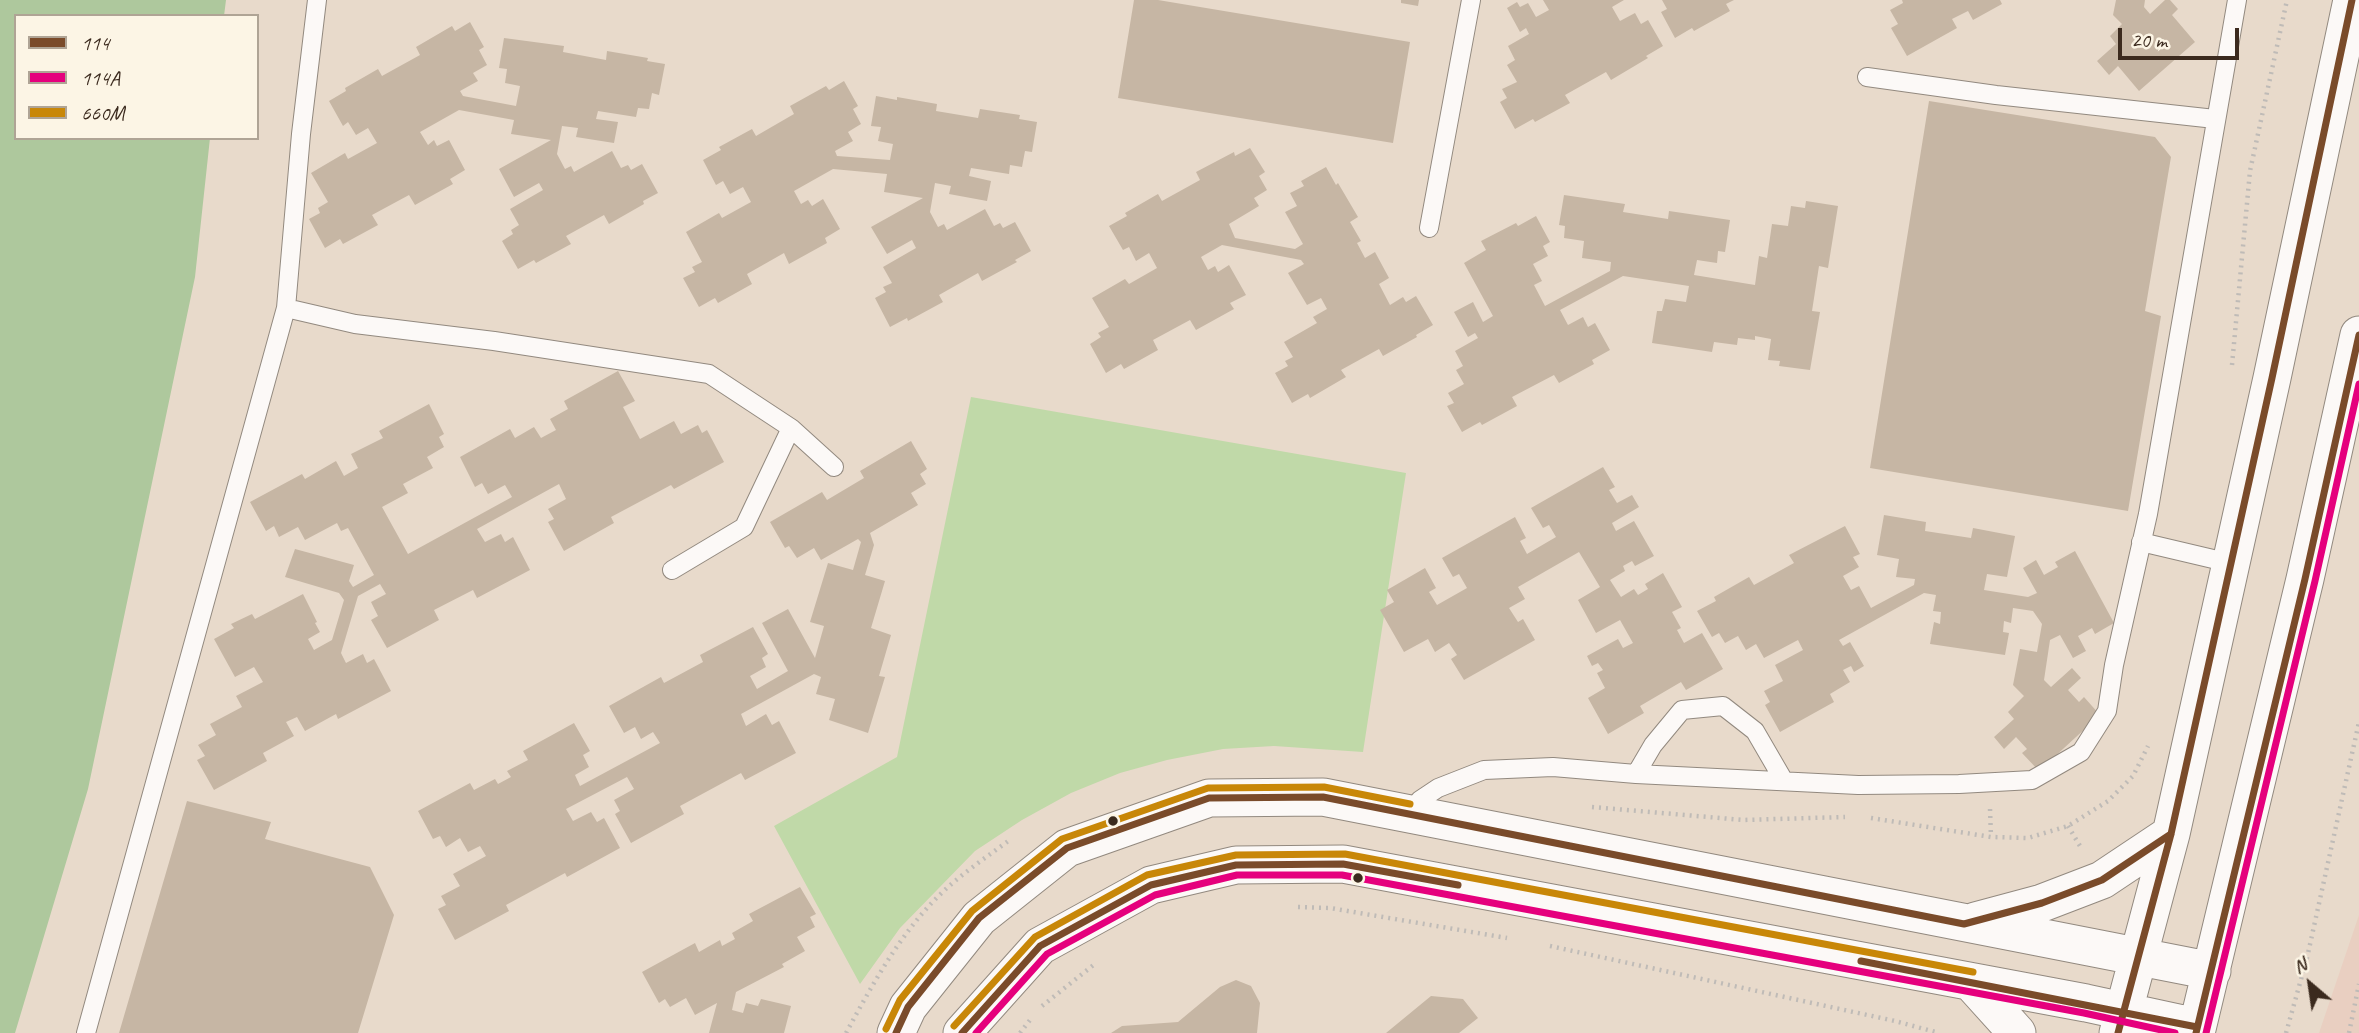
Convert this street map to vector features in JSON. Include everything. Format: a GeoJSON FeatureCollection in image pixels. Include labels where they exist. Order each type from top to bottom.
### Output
{"type":"FeatureCollection","features":[{"type":"Feature","properties":{"kind":"street"},"geometry":{"type":"LineString","coordinates":[[2121,1022],[2171,834],[2352,0]]}},
{"type":"Feature","properties":{"kind":"street"},"geometry":{"type":"LineString","coordinates":[[962,1033],[1040,946],[1151,885],[1236,865],[1343,864],[1971,982],[2121,1022],[2197,1030],[2305,579],[2359,335]]}},
{"type":"Feature","properties":{"kind":"street"},"geometry":{"type":"LineString","coordinates":[[896,1033],[908,1007],[979,918],[1067,848],[1209,798],[1323,797],[2212,971]]}},
{"type":"Feature","properties":{"kind":"street"},"geometry":{"type":"LineString","coordinates":[[1964,924],[2042,904],[2102,880],[2171,834]]}},
{"type":"Feature","properties":{"kind":"street"},"geometry":{"type":"LineString","coordinates":[[1971,982],[2017,1033]]}},
{"type":"Feature","properties":{"kind":"lane"},"geometry":{"type":"LineString","coordinates":[[86,1033],[286,308],[301,134],[317,0]]}},
{"type":"Feature","properties":{"kind":"lane"},"geometry":{"type":"LineString","coordinates":[[1429,228],[1471,0]]}},
{"type":"Feature","properties":{"kind":"lane"},"geometry":{"type":"LineString","coordinates":[[1408,814],[1420,800],[1437,788],[1483,770],[1553,767],[1858,785],[1959,784],[2032,780],[2081,752],[2107,711],[2166,412],[2237,0]]}},
{"type":"Feature","properties":{"kind":"lane"},"geometry":{"type":"LineString","coordinates":[[1867,77],[1996,95],[2215,119]]}},
{"type":"Feature","properties":{"kind":"lane"},"geometry":{"type":"LineString","coordinates":[[286,308],[355,324],[494,341],[709,374],[791,428],[834,467]]}},
{"type":"Feature","properties":{"kind":"lane"},"geometry":{"type":"LineString","coordinates":[[672,570],[744,527],[791,428]]}},
{"type":"Feature","properties":{"kind":"lane"},"geometry":{"type":"LineString","coordinates":[[2141,542],[2230,563]]}},
{"type":"Feature","properties":{"kind":"lane"},"geometry":{"type":"LineString","coordinates":[[1636,774],[1653,745],[1682,710],[1723,706],[1755,731],[1784,780]]}},
{"type":"Feature","properties":{"kind":"path"},"geometry":{"type":"LineString","coordinates":[[2232,367],[2250,171],[2287,0]]}},
{"type":"Feature","properties":{"kind":"path"},"geometry":{"type":"LineString","coordinates":[[2286,1033],[2307,958],[2359,722]]}},
{"type":"Feature","properties":{"kind":"path"},"geometry":{"type":"LineString","coordinates":[[2068,826],[2108,802],[2133,776],[2153,737]]}},
{"type":"Feature","properties":{"kind":"path"},"geometry":{"type":"LineString","coordinates":[[1990,804],[1991,836]]}},
{"type":"Feature","properties":{"kind":"path"},"geometry":{"type":"LineString","coordinates":[[1289,906],[1330,908],[1520,940]]}},
{"type":"Feature","properties":{"kind":"path"},"geometry":{"type":"LineString","coordinates":[[1547,945],[1895,1021],[1938,1033]]}},
{"type":"Feature","properties":{"kind":"path"},"geometry":{"type":"LineString","coordinates":[[1020,1033],[1041,1007],[1097,962]]}},
{"type":"Feature","properties":{"kind":"path"},"geometry":{"type":"LineString","coordinates":[[2349,1033],[2359,984]]}},
{"type":"Feature","properties":{"kind":"shaded area"},"geometry":{"type":"Polygon","coordinates":[[[2359,915],[2359,1033],[2319,1033],[2359,915]]]}},
{"type":"Feature","properties":{"kind":"green space"},"geometry":{"type":"Polygon","coordinates":[[[0,0],[226,0],[224,14],[14,14],[14,140],[210,140],[195,277],[88,789],[15,1033],[0,1033],[0,0]]]}},
{"type":"Feature","properties":{"kind":"green space"},"geometry":{"type":"Polygon","coordinates":[[[971,397],[1406,473],[1363,752],[1274,746],[1223,749],[1120,773],[1071,793],[1022,820],[975,851],[900,928],[860,984],[774,826],[897,757],[971,397]]]}},
{"type":"Feature","properties":{"kind":"building"},"geometry":{"type":"Polygon","coordinates":[[[1134,0],[1158,0],[1410,42],[1393,143],[1118,98],[1134,0]]]}},
{"type":"Feature","properties":{"kind":"building"},"geometry":{"type":"Polygon","coordinates":[[[1401,0],[1419,0],[1418,6],[1401,3],[1401,0]]]}},
{"type":"Feature","properties":{"kind":"building"},"geometry":{"type":"Polygon","coordinates":[[[1543,0],[1624,0],[1612,7],[1620,21],[1635,13],[1641,24],[1648,20],[1663,46],[1611,80],[1606,72],[1565,95],[1570,103],[1535,122],[1533,119],[1515,129],[1500,102],[1507,98],[1502,89],[1517,82],[1507,65],[1515,60],[1508,46],[1529,34],[1526,28],[1520,32],[1507,8],[1517,2],[1520,7],[1528,3],[1536,17],[1549,10],[1543,0]]]}},
{"type":"Feature","properties":{"kind":"building"},"geometry":{"type":"Polygon","coordinates":[[[1662,0],[1734,0],[1726,4],[1730,11],[1675,38],[1661,12],[1667,9],[1662,0]]]}},
{"type":"Feature","properties":{"kind":"building"},"geometry":{"type":"Polygon","coordinates":[[[1902,0],[2000,0],[2002,4],[1973,20],[1968,11],[1952,19],[1957,28],[1907,56],[1891,28],[1898,24],[1890,10],[1903,3],[1902,0]]]}},
{"type":"Feature","properties":{"kind":"building"},"geometry":{"type":"Polygon","coordinates":[[[2116,0],[2145,0],[2144,7],[2150,14],[2165,0],[2170,0],[2178,9],[2172,15],[2195,42],[2139,91],[2118,66],[2109,75],[2097,61],[2116,44],[2110,36],[2122,24],[2113,15],[2116,0]]]}},
{"type":"Feature","properties":{"kind":"building"},"geometry":{"type":"Polygon","coordinates":[[[470,22],[484,47],[479,50],[487,65],[473,73],[478,81],[460,91],[463,96],[516,106],[520,86],[505,83],[507,69],[499,68],[504,38],[564,46],[563,52],[606,60],[607,51],[648,58],[647,61],[665,64],[659,95],[652,93],[649,109],[638,108],[636,117],[598,111],[596,119],[618,122],[614,143],[576,137],[578,128],[562,126],[557,154],[565,169],[571,166],[574,172],[612,151],[621,168],[628,165],[631,170],[642,164],[658,193],[609,224],[604,215],[566,236],[571,244],[536,263],[534,260],[518,269],[502,241],[513,234],[511,230],[519,225],[510,209],[543,190],[539,183],[514,197],[499,169],[551,140],[511,134],[514,120],[459,110],[420,132],[428,145],[434,140],[437,146],[449,140],[465,170],[450,179],[453,184],[415,205],[409,195],[372,215],[378,225],[343,244],[340,239],[325,248],[309,219],[320,213],[318,208],[328,202],[311,173],[345,153],[348,159],[377,143],[368,128],[356,135],[348,122],[343,126],[329,101],[346,91],[345,88],[378,69],[382,76],[420,55],[416,47],[452,26],[455,31],[470,22]]]}},
{"type":"Feature","properties":{"kind":"building"},"geometry":{"type":"Polygon","coordinates":[[[844,81],[858,106],[853,109],[861,124],[848,132],[853,141],[835,151],[837,156],[890,160],[893,144],[878,141],[881,127],[871,126],[876,96],[937,104],[936,111],[978,118],[980,109],[1020,115],[1019,119],[1037,122],[1032,152],[1025,151],[1022,167],[1010,165],[1009,174],[971,168],[969,176],[991,181],[987,201],[949,194],[951,186],[935,183],[930,212],[938,227],[944,224],[947,230],[985,209],[994,226],[1000,223],[1003,228],[1015,222],[1031,251],[982,281],[978,273],[939,295],[943,302],[908,321],[907,318],[890,327],[875,298],[886,292],[883,287],[892,283],[883,267],[916,248],[912,240],[887,254],[871,227],[923,198],[884,192],[887,174],[833,169],[794,191],[801,204],[808,200],[812,206],[823,199],[840,229],[825,238],[827,243],[789,264],[784,253],[747,274],[752,284],[718,303],[715,298],[699,307],[683,278],[695,272],[692,267],[702,262],[686,232],[719,213],[722,218],[751,202],[743,187],[730,194],[723,181],[716,185],[703,160],[721,150],[719,147],[752,129],[756,136],[794,114],[790,106],[826,86],[829,90],[844,81]]]}},
{"type":"Feature","properties":{"kind":"building"},"geometry":{"type":"Polygon","coordinates":[[[1929,101],[2155,137],[2171,157],[2145,311],[2161,316],[2128,511],[1870,468],[1929,101]]]}},
{"type":"Feature","properties":{"kind":"building"},"geometry":{"type":"Polygon","coordinates":[[[1250,148],[1265,172],[1259,176],[1267,190],[1254,198],[1259,206],[1229,224],[1235,238],[1295,249],[1303,244],[1285,212],[1297,206],[1290,193],[1304,186],[1301,181],[1326,167],[1358,217],[1350,222],[1361,241],[1357,243],[1365,258],[1375,252],[1389,278],[1379,284],[1390,305],[1403,297],[1406,302],[1416,296],[1433,325],[1383,356],[1379,349],[1341,370],[1346,377],[1310,398],[1308,394],[1292,403],[1275,373],[1288,366],[1285,361],[1293,357],[1284,342],[1317,323],[1313,317],[1327,309],[1321,298],[1307,305],[1288,273],[1304,264],[1301,260],[1222,245],[1201,257],[1208,270],[1215,266],[1218,272],[1229,265],[1246,295],[1230,303],[1234,309],[1196,330],[1190,320],[1153,340],[1158,350],[1124,369],[1121,364],[1106,373],[1090,344],[1101,337],[1098,333],[1109,327],[1092,298],[1125,279],[1129,284],[1157,268],[1149,253],[1136,261],[1129,247],[1123,250],[1109,226],[1127,216],[1125,213],[1158,194],[1162,201],[1200,180],[1196,172],[1234,152],[1235,156],[1250,148]]]}},
{"type":"Feature","properties":{"kind":"building"},"geometry":{"type":"Polygon","coordinates":[[[1564,195],[1625,204],[1623,212],[1668,219],[1669,211],[1730,220],[1725,252],[1718,251],[1717,263],[1697,260],[1694,275],[1755,285],[1759,256],[1767,258],[1772,224],[1788,226],[1791,206],[1805,208],[1806,201],[1838,206],[1828,268],[1819,266],[1812,311],[1820,312],[1810,370],[1779,366],[1780,361],[1768,360],[1771,339],[1755,336],[1755,340],[1738,338],[1737,345],[1714,342],[1712,352],[1652,343],[1657,311],[1662,311],[1665,299],[1686,302],[1689,286],[1623,276],[1560,310],[1568,325],[1583,317],[1588,327],[1595,323],[1610,350],[1592,360],[1594,364],[1559,383],[1554,375],[1512,397],[1517,406],[1482,425],[1480,422],[1462,432],[1447,406],[1454,403],[1448,393],[1464,384],[1456,370],[1463,366],[1455,351],[1478,338],[1475,333],[1468,337],[1454,312],[1473,302],[1483,322],[1493,316],[1464,263],[1486,250],[1481,241],[1536,216],[1550,242],[1543,246],[1548,256],[1533,264],[1542,281],[1534,285],[1545,306],[1610,271],[1611,262],[1582,258],[1584,241],[1564,238],[1565,226],[1559,225],[1564,195]]]}},
{"type":"Feature","properties":{"kind":"building"},"geometry":{"type":"Polygon","coordinates":[[[618,371],[635,401],[623,407],[640,439],[674,421],[681,434],[698,425],[702,433],[707,430],[724,462],[674,489],[671,485],[611,517],[614,523],[564,551],[548,522],[554,519],[548,509],[566,499],[559,484],[477,529],[485,542],[501,534],[505,542],[513,537],[530,570],[477,598],[473,590],[434,610],[439,620],[387,648],[371,620],[378,616],[371,602],[386,594],[380,584],[358,596],[341,653],[346,663],[363,654],[367,663],[374,659],[391,691],[338,719],[336,714],[305,731],[297,717],[286,722],[294,736],[263,753],[267,761],[214,790],[197,760],[205,756],[198,745],[216,735],[210,724],[242,707],[236,696],[263,682],[254,667],[235,677],[214,639],[234,628],[231,624],[252,614],[255,619],[303,594],[320,632],[308,639],[314,650],[332,640],[344,600],[339,593],[285,577],[295,549],[354,565],[349,581],[353,587],[374,575],[348,528],[341,531],[337,523],[305,540],[298,527],[279,537],[274,526],[266,531],[250,502],[302,474],[305,479],[336,461],[344,476],[358,468],[351,454],[383,438],[379,431],[429,404],[444,434],[439,437],[444,447],[427,457],[433,468],[403,484],[408,493],[382,507],[408,554],[512,497],[505,485],[488,494],[482,483],[475,487],[460,457],[510,429],[515,438],[534,427],[541,438],[556,430],[550,419],[568,409],[564,401],[618,371]]]}},
{"type":"Feature","properties":{"kind":"building"},"geometry":{"type":"Polygon","coordinates":[[[911,441],[927,469],[920,474],[926,484],[911,493],[918,505],[870,533],[874,545],[865,575],[885,581],[871,628],[891,635],[879,676],[885,677],[868,733],[829,720],[835,699],[816,694],[821,677],[814,674],[741,714],[746,726],[766,714],[772,725],[779,721],[796,753],[745,780],[741,773],[680,806],[684,814],[631,843],[615,814],[620,811],[614,800],[634,789],[627,777],[566,809],[573,821],[591,812],[597,822],[604,818],[620,848],[567,877],[565,873],[506,905],[509,911],[455,940],[438,909],[446,905],[441,896],[460,886],[453,874],[486,856],[480,846],[468,852],[460,838],[446,847],[440,836],[433,839],[418,811],[470,783],[474,790],[495,779],[498,784],[511,777],[507,771],[528,760],[523,751],[574,723],[590,751],[583,755],[589,767],[575,775],[580,786],[660,743],[653,732],[641,739],[635,727],[624,733],[609,706],[661,677],[664,683],[703,662],[700,655],[753,627],[768,654],[762,658],[766,667],[750,676],[757,689],[788,671],[762,623],[788,609],[815,658],[824,626],[810,622],[828,563],[853,570],[861,542],[858,539],[821,560],[814,548],[797,558],[789,546],[785,548],[770,522],[822,492],[827,500],[864,478],[860,471],[911,441]]]}},
{"type":"Feature","properties":{"kind":"building"},"geometry":{"type":"Polygon","coordinates":[[[1603,467],[1615,487],[1609,490],[1617,503],[1632,495],[1639,507],[1612,523],[1616,531],[1634,521],[1654,556],[1635,566],[1632,561],[1623,566],[1625,571],[1610,580],[1621,597],[1634,589],[1638,595],[1648,589],[1645,584],[1663,573],[1682,607],[1672,612],[1681,628],[1677,630],[1684,643],[1702,633],[1723,669],[1686,690],[1681,682],[1640,706],[1644,713],[1608,734],[1588,698],[1605,688],[1597,673],[1603,670],[1598,663],[1592,666],[1587,656],[1618,639],[1623,648],[1633,643],[1620,620],[1596,633],[1578,600],[1600,587],[1579,552],[1518,587],[1525,599],[1509,608],[1518,622],[1523,619],[1535,640],[1464,680],[1451,659],[1457,655],[1449,643],[1435,652],[1428,639],[1404,652],[1380,610],[1394,602],[1387,590],[1425,568],[1436,588],[1429,592],[1437,605],[1467,588],[1459,574],[1453,577],[1442,558],[1515,517],[1526,538],[1520,541],[1527,554],[1556,537],[1549,525],[1543,528],[1531,508],[1603,467]]]}},
{"type":"Feature","properties":{"kind":"building"},"geometry":{"type":"Polygon","coordinates":[[[1884,515],[1926,522],[1925,531],[1971,538],[1973,528],[2015,536],[2007,577],[1987,574],[1984,590],[2028,597],[2037,593],[2023,568],[2036,560],[2044,575],[2058,567],[2055,562],[2075,551],[2114,623],[2095,634],[2092,628],[2078,636],[2086,651],[2073,658],[2060,635],[2050,640],[2044,680],[2051,687],[2072,668],[2081,678],[2068,690],[2079,702],[2084,697],[2100,715],[2039,771],[2022,753],[2027,749],[2016,737],[2004,749],[1994,737],[2014,719],[2008,712],[2024,696],[2013,685],[2020,649],[2037,652],[2042,624],[2033,611],[2013,608],[2011,623],[2004,621],[2003,632],[2009,633],[2005,655],[1930,644],[1934,622],[1940,624],[1941,612],[1933,611],[1936,595],[1924,593],[1839,640],[1843,646],[1850,642],[1864,666],[1854,672],[1851,666],[1843,670],[1850,682],[1830,694],[1834,702],[1780,732],[1765,705],[1770,702],[1764,691],[1783,681],[1775,665],[1803,650],[1798,640],[1764,658],[1756,644],[1746,650],[1738,636],[1725,643],[1719,633],[1712,637],[1697,611],[1716,601],[1714,597],[1749,577],[1754,585],[1794,563],[1789,555],[1845,526],[1860,554],[1853,557],[1859,567],[1843,576],[1851,590],[1859,586],[1871,608],[1914,585],[1915,579],[1896,577],[1899,559],[1877,555],[1884,515]]]}},
{"type":"Feature","properties":{"kind":"building"},"geometry":{"type":"Polygon","coordinates":[[[187,801],[271,822],[265,839],[370,867],[394,915],[358,1033],[119,1033],[187,801]]]}},
{"type":"Feature","properties":{"kind":"building"},"geometry":{"type":"Polygon","coordinates":[[[800,887],[816,914],[810,917],[815,927],[797,937],[805,951],[782,964],[784,967],[736,992],[732,1010],[743,1013],[746,1003],[758,1006],[761,999],[791,1006],[784,1033],[709,1033],[717,1003],[695,1015],[686,998],[670,1007],[665,999],[659,1003],[642,972],[695,943],[699,952],[720,940],[722,946],[735,939],[732,933],[753,921],[749,914],[800,887]]]}},
{"type":"Feature","properties":{"kind":"building"},"geometry":{"type":"Polygon","coordinates":[[[1236,980],[1251,986],[1260,1003],[1257,1033],[1111,1033],[1122,1026],[1178,1022],[1220,987],[1236,980]]]}},
{"type":"Feature","properties":{"kind":"building"},"geometry":{"type":"Polygon","coordinates":[[[1431,996],[1463,999],[1478,1018],[1459,1033],[1386,1033],[1431,996]]]}},
{"type":"Feature","properties":{"kind":"transit line","name":"114"},"geometry":{"type":"LineString","coordinates":[[2118,1033],[2171,834],[2352,0]]}},
{"type":"Feature","properties":{"kind":"transit line","name":"114"},"geometry":{"type":"LineString","coordinates":[[2196,1033],[2305,579],[2359,335]]}},
{"type":"Feature","properties":{"kind":"transit line","name":"114A"},"geometry":{"type":"LineString","coordinates":[[2206,1033],[2315,581],[2359,384]]}},
{"type":"Feature","properties":{"kind":"transit line","name":"660M"},"geometry":{"type":"LineString","coordinates":[[886,1029],[900,1000],[972,911],[1062,839],[1208,788],[1324,787],[1410,804]]}},
{"type":"Feature","properties":{"kind":"transit line","name":"114"},"geometry":{"type":"LineString","coordinates":[[896,1033],[908,1007],[979,918],[1067,848],[1209,798],[1323,797],[1964,924],[2042,903],[2102,880],[2171,834]]}},
{"type":"Feature","properties":{"kind":"transit line","name":"660M"},"geometry":{"type":"LineString","coordinates":[[954,1026],[1035,937],[1147,875],[1236,855],[1345,854],[1973,972]]}},
{"type":"Feature","properties":{"kind":"transit line","name":"114"},"geometry":{"type":"LineString","coordinates":[[962,1033],[1040,946],[1151,885],[1236,865],[1343,864],[1458,885]]}},
{"type":"Feature","properties":{"kind":"transit line","name":"114A"},"geometry":{"type":"LineString","coordinates":[[976,1033],[1047,954],[1155,895],[1237,875],[1342,875],[2084,1013],[2175,1033]]}},
{"type":"Feature","properties":{"kind":"transit line","name":"114"},"geometry":{"type":"LineString","coordinates":[[1861,961],[2197,1027]]}}]}
